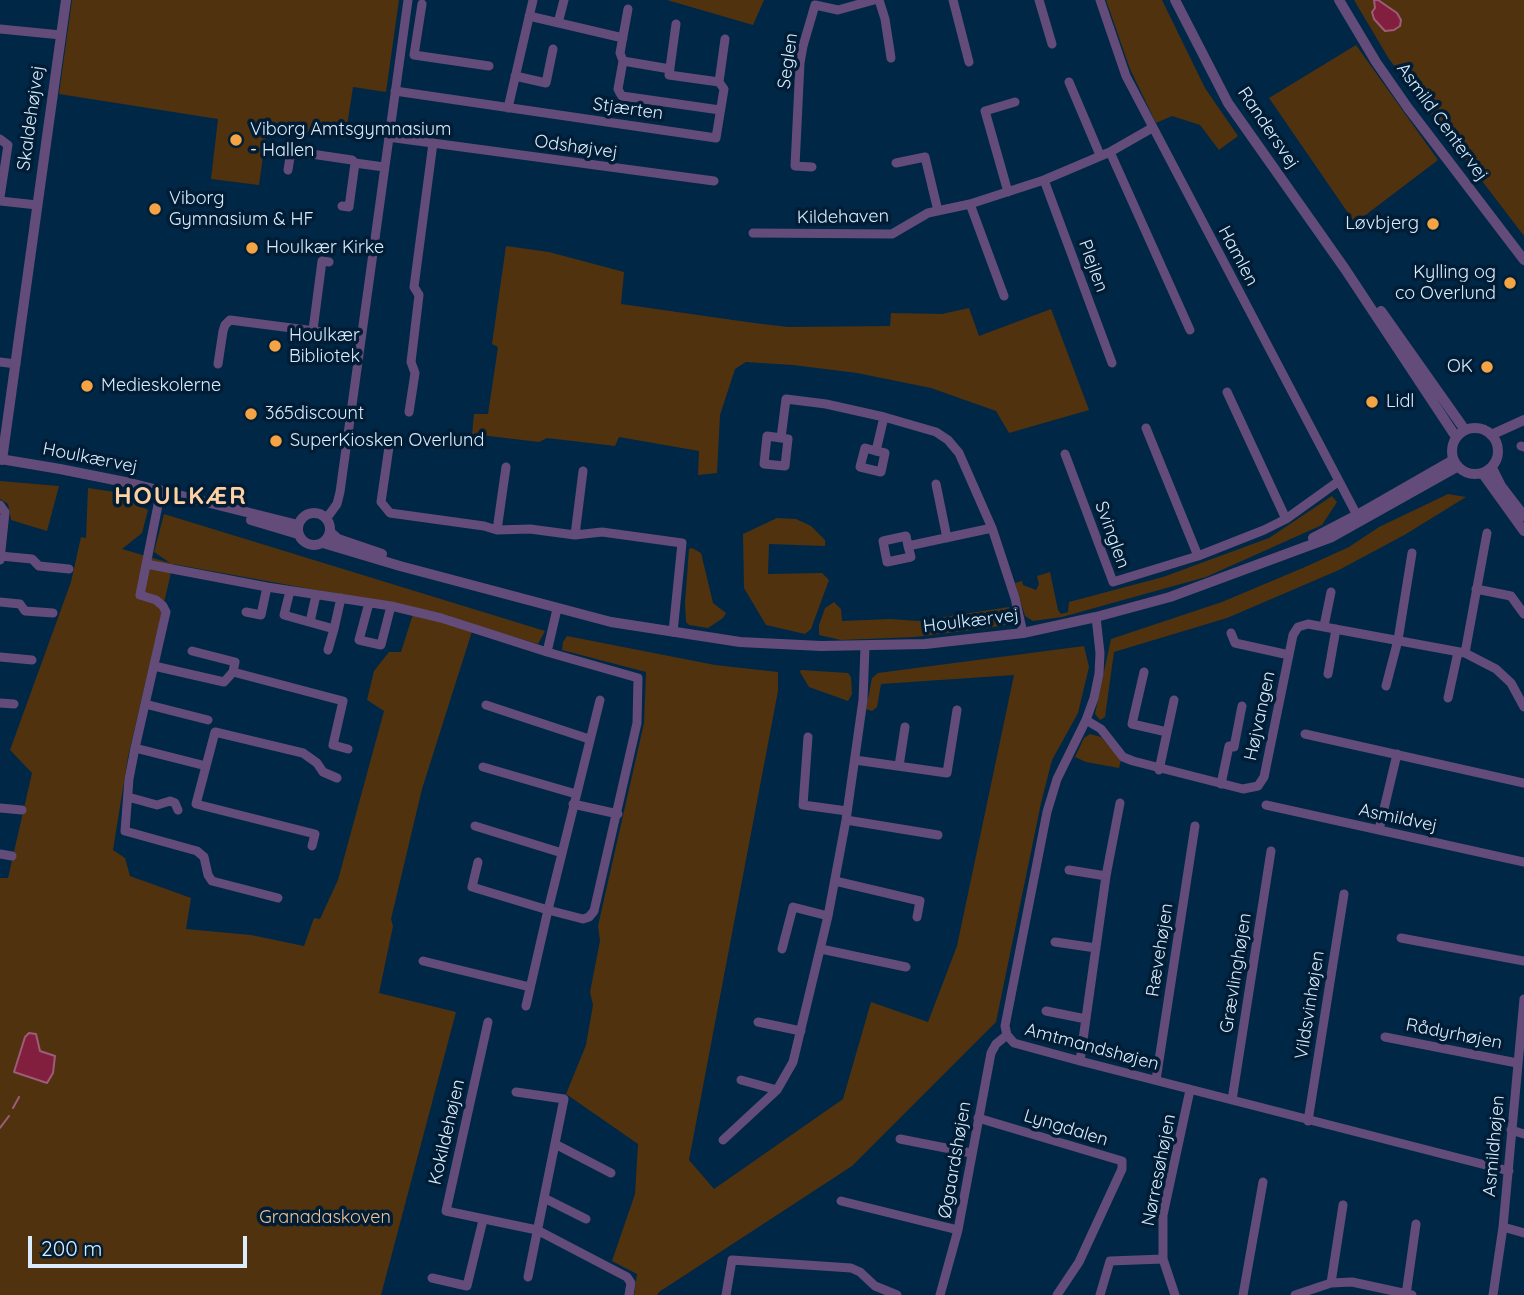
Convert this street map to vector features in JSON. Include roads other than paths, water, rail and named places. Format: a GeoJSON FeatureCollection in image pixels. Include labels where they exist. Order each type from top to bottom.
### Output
{"type":"FeatureCollection","features":[{"type":"Feature","properties":{"kind":"street","name":"Skaldehøjvej"},"geometry":{"type":"LineString","coordinates":[[1,459],[66,0]]}},
{"type":"Feature","properties":{"kind":"street"},"geometry":{"type":"LineString","coordinates":[[326,519],[337,504],[340,492],[408,0]]}},
{"type":"Feature","properties":{"kind":"street"},"geometry":{"type":"LineString","coordinates":[[508,108],[533,0]]}},
{"type":"Feature","properties":{"kind":"street"},"geometry":{"type":"LineString","coordinates":[[558,23],[564,0]]}},
{"type":"Feature","properties":{"kind":"street","name":"Seglen"},"geometry":{"type":"LineString","coordinates":[[812,167],[795,166],[800,63],[816,5],[838,10],[876,0],[885,19],[891,58]]}},
{"type":"Feature","properties":{"kind":"street"},"geometry":{"type":"LineString","coordinates":[[953,0],[969,62]]}},
{"type":"Feature","properties":{"kind":"street"},"geometry":{"type":"LineString","coordinates":[[1039,0],[1052,44]]}},
{"type":"Feature","properties":{"kind":"street","name":"Hamlen"},"geometry":{"type":"LineString","coordinates":[[1100,0],[1126,76],[1359,519]]}},
{"type":"Feature","properties":{"kind":"street","name":"Randersvej"},"geometry":{"type":"LineString","coordinates":[[1175,0],[1228,103],[1345,269],[1396,332],[1461,433]]}},
{"type":"Feature","properties":{"kind":"street","name":"Asmild Centervej"},"geometry":{"type":"LineString","coordinates":[[1339,0],[1402,99],[1524,260]]}},
{"type":"Feature","properties":{"kind":"street"},"geometry":{"type":"LineString","coordinates":[[422,4],[414,55],[489,66]]}},
{"type":"Feature","properties":{"kind":"street","name":"Stjærten"},"geometry":{"type":"LineString","coordinates":[[628,9],[620,53],[622,61],[618,89],[622,96],[720,110]]}},
{"type":"Feature","properties":{"kind":"street"},"geometry":{"type":"LineString","coordinates":[[529,16],[623,38]]}},
{"type":"Feature","properties":{"kind":"street"},"geometry":{"type":"LineString","coordinates":[[404,24],[419,26]]}},
{"type":"Feature","properties":{"kind":"street"},"geometry":{"type":"LineString","coordinates":[[676,24],[669,75],[719,82]]}},
{"type":"Feature","properties":{"kind":"street"},"geometry":{"type":"LineString","coordinates":[[0,29],[61,35]]}},
{"type":"Feature","properties":{"kind":"street","name":"Stjærten"},"geometry":{"type":"LineString","coordinates":[[395,91],[716,138],[723,89],[719,82],[726,39]]}},
{"type":"Feature","properties":{"kind":"street"},"geometry":{"type":"LineString","coordinates":[[515,76],[546,83],[553,49]]}},
{"type":"Feature","properties":{"kind":"street"},"geometry":{"type":"LineString","coordinates":[[622,61],[670,69]]}},
{"type":"Feature","properties":{"kind":"street"},"geometry":{"type":"LineString","coordinates":[[1069,82],[1189,330]]}},
{"type":"Feature","properties":{"kind":"street"},"geometry":{"type":"LineString","coordinates":[[1008,192],[985,111],[1014,102]]}},
{"type":"Feature","properties":{"kind":"street"},"geometry":{"type":"LineString","coordinates":[[896,163],[926,157],[933,212],[970,204],[1044,180],[1105,153],[1152,128]]}},
{"type":"Feature","properties":{"kind":"street","name":"Odshøjvej"},"geometry":{"type":"LineString","coordinates":[[388,137],[714,181]]}},
{"type":"Feature","properties":{"kind":"street","name":"Skaldehøjvej"},"geometry":{"type":"LineString","coordinates":[[0,139],[8,145],[0,199],[37,205]]}},
{"type":"Feature","properties":{"kind":"street"},"geometry":{"type":"LineString","coordinates":[[409,412],[415,373],[411,362],[419,295],[414,287],[433,143]]}},
{"type":"Feature","properties":{"kind":"street"},"geometry":{"type":"LineString","coordinates":[[288,170],[291,151],[384,167]]}},
{"type":"Feature","properties":{"kind":"street"},"geometry":{"type":"LineString","coordinates":[[342,206],[349,207],[355,163]]}},
{"type":"Feature","properties":{"kind":"street","name":"Plejlen"},"geometry":{"type":"LineString","coordinates":[[1044,180],[1112,363]]}},
{"type":"Feature","properties":{"kind":"street"},"geometry":{"type":"LineString","coordinates":[[970,204],[1004,296]]}},
{"type":"Feature","properties":{"kind":"street","name":"Kildehaven"},"geometry":{"type":"LineString","coordinates":[[753,233],[892,234],[933,212]]}},
{"type":"Feature","properties":{"kind":"street"},"geometry":{"type":"LineString","coordinates":[[313,330],[322,261],[329,262]]}},
{"type":"Feature","properties":{"kind":"street"},"geometry":{"type":"LineString","coordinates":[[218,364],[223,331],[230,320],[361,337]]}},
{"type":"Feature","properties":{"kind":"street"},"geometry":{"type":"LineString","coordinates":[[0,362],[16,363]]}},
{"type":"Feature","properties":{"kind":"street"},"geometry":{"type":"LineString","coordinates":[[1227,392],[1286,519]]}},
{"type":"Feature","properties":{"kind":"street"},"geometry":{"type":"LineString","coordinates":[[781,438],[786,399],[826,404],[884,417],[936,432],[951,443],[959,453],[992,528],[1016,598],[1023,633]]}},
{"type":"Feature","properties":{"kind":"street"},"geometry":{"type":"LineString","coordinates":[[876,451],[884,417]]}},
{"type":"Feature","properties":{"kind":"street"},"geometry":{"type":"LineString","coordinates":[[1494,440],[1524,420]]}},
{"type":"Feature","properties":{"kind":"street"},"geometry":{"type":"LineString","coordinates":[[1494,440],[1524,426]]}},
{"type":"Feature","properties":{"kind":"street"},"geometry":{"type":"LineString","coordinates":[[1146,428],[1198,556]]}},
{"type":"Feature","properties":{"kind":"street"},"geometry":{"type":"LineString","coordinates":[[1479,428],[1494,440],[1498,457],[1487,471],[1469,474],[1455,464],[1452,446],[1461,433],[1479,428]]}},
{"type":"Feature","properties":{"kind":"street"},"geometry":{"type":"LineString","coordinates":[[389,447],[382,502],[390,513],[497,530],[530,529],[575,535],[602,532],[682,543],[673,632]]}},
{"type":"Feature","properties":{"kind":"street","name":"Svinglen"},"geometry":{"type":"LineString","coordinates":[[1065,454],[1113,582],[1244,539],[1286,519],[1339,481]]}},
{"type":"Feature","properties":{"kind":"street","name":"Houlkærvej"},"geometry":{"type":"LineString","coordinates":[[1,459],[161,491],[298,529]]}},
{"type":"Feature","properties":{"kind":"street","name":"Houlkærvej"},"geometry":{"type":"LineString","coordinates":[[323,543],[611,622],[740,642],[865,647],[925,645],[1023,633],[1170,597],[1332,537],[1455,464]]}},
{"type":"Feature","properties":{"kind":"street"},"geometry":{"type":"LineString","coordinates":[[497,530],[506,467]]}},
{"type":"Feature","properties":{"kind":"street"},"geometry":{"type":"LineString","coordinates":[[575,535],[583,471]]}},
{"type":"Feature","properties":{"kind":"street"},"geometry":{"type":"LineString","coordinates":[[1487,471],[1524,516]]}},
{"type":"Feature","properties":{"kind":"street"},"geometry":{"type":"LineString","coordinates":[[1487,471],[1524,531]]}},
{"type":"Feature","properties":{"kind":"street"},"geometry":{"type":"LineString","coordinates":[[936,484],[947,538]]}},
{"type":"Feature","properties":{"kind":"street"},"geometry":{"type":"LineString","coordinates":[[161,491],[140,595],[156,600],[166,612],[135,748],[125,831],[197,851],[204,857],[212,881],[278,898]]}},
{"type":"Feature","properties":{"kind":"street"},"geometry":{"type":"LineString","coordinates":[[0,505],[5,512],[0,557],[32,559],[39,566],[69,569]]}},
{"type":"Feature","properties":{"kind":"street"},"geometry":{"type":"LineString","coordinates":[[312,513],[326,519],[330,532],[323,543],[308,545],[302,540],[298,529],[304,516],[312,513]]}},
{"type":"Feature","properties":{"kind":"street"},"geometry":{"type":"LineString","coordinates":[[908,546],[992,528]]}},
{"type":"Feature","properties":{"kind":"street","name":"Houlkærvej"},"geometry":{"type":"LineString","coordinates":[[330,532],[345,541],[433,573]]}},
{"type":"Feature","properties":{"kind":"street"},"geometry":{"type":"LineString","coordinates":[[1448,698],[1462,653],[1486,533]]}},
{"type":"Feature","properties":{"kind":"street"},"geometry":{"type":"LineString","coordinates":[[1386,686],[1398,640],[1412,553]]}},
{"type":"Feature","properties":{"kind":"street"},"geometry":{"type":"LineString","coordinates":[[146,564],[290,591],[391,606],[441,618],[638,678],[635,734],[594,911],[589,917],[583,919],[472,887],[478,862]]}},
{"type":"Feature","properties":{"kind":"street"},"geometry":{"type":"LineString","coordinates":[[246,612],[261,615],[267,587]]}},
{"type":"Feature","properties":{"kind":"street"},"geometry":{"type":"LineString","coordinates":[[1476,589],[1511,596],[1524,614]]}},
{"type":"Feature","properties":{"kind":"street"},"geometry":{"type":"LineString","coordinates":[[290,591],[284,615],[334,629]]}},
{"type":"Feature","properties":{"kind":"street"},"geometry":{"type":"LineString","coordinates":[[1331,592],[1324,626],[1462,653],[1496,669],[1511,683],[1523,703]]}},
{"type":"Feature","properties":{"kind":"street"},"geometry":{"type":"LineString","coordinates":[[310,622],[316,595]]}},
{"type":"Feature","properties":{"kind":"street"},"geometry":{"type":"LineString","coordinates":[[328,650],[341,598]]}},
{"type":"Feature","properties":{"kind":"street"},"geometry":{"type":"LineString","coordinates":[[0,603],[20,604],[25,611],[53,613]]}},
{"type":"Feature","properties":{"kind":"street"},"geometry":{"type":"LineString","coordinates":[[369,603],[359,640],[381,645],[391,606]]}},
{"type":"Feature","properties":{"kind":"street"},"geometry":{"type":"LineString","coordinates":[[547,652],[557,608]]}},
{"type":"Feature","properties":{"kind":"street","name":"Amtmandshøjen"},"geometry":{"type":"LineString","coordinates":[[1096,617],[1099,634],[1099,674],[1086,720],[1057,779],[1047,812],[1006,1026],[1007,1035],[1014,1042],[1080,1061],[1508,1171]]}},
{"type":"Feature","properties":{"kind":"street","name":"Højvangen"},"geometry":{"type":"LineString","coordinates":[[1086,720],[1101,729],[1123,757],[1159,770],[1251,789],[1258,786],[1264,777],[1289,655],[1298,628],[1308,624],[1324,626]]}},
{"type":"Feature","properties":{"kind":"street"},"geometry":{"type":"LineString","coordinates":[[1328,674],[1336,629]]}},
{"type":"Feature","properties":{"kind":"street","name":"Højvangen"},"geometry":{"type":"LineString","coordinates":[[1231,633],[1235,643],[1289,655]]}},
{"type":"Feature","properties":{"kind":"street"},"geometry":{"type":"LineString","coordinates":[[723,1140],[777,1090],[793,1062],[821,949],[847,815],[863,701],[865,647]]}},
{"type":"Feature","properties":{"kind":"street"},"geometry":{"type":"LineString","coordinates":[[153,666],[224,682],[233,672],[236,662],[192,651]]}},
{"type":"Feature","properties":{"kind":"street"},"geometry":{"type":"LineString","coordinates":[[0,657],[32,660]]}},
{"type":"Feature","properties":{"kind":"street"},"geometry":{"type":"LineString","coordinates":[[233,672],[343,701],[333,745],[348,749]]}},
{"type":"Feature","properties":{"kind":"street"},"geometry":{"type":"LineString","coordinates":[[1144,672],[1132,724],[1167,732]]}},
{"type":"Feature","properties":{"kind":"street"},"geometry":{"type":"LineString","coordinates":[[526,1006],[600,700]]}},
{"type":"Feature","properties":{"kind":"street"},"geometry":{"type":"LineString","coordinates":[[1159,770],[1174,700]]}},
{"type":"Feature","properties":{"kind":"street"},"geometry":{"type":"LineString","coordinates":[[0,703],[14,704]]}},
{"type":"Feature","properties":{"kind":"street"},"geometry":{"type":"LineString","coordinates":[[145,704],[208,720]]}},
{"type":"Feature","properties":{"kind":"street"},"geometry":{"type":"LineString","coordinates":[[486,705],[589,739]]}},
{"type":"Feature","properties":{"kind":"street","name":"Højvangen"},"geometry":{"type":"LineString","coordinates":[[1221,784],[1229,746],[1234,747],[1242,706]]}},
{"type":"Feature","properties":{"kind":"street"},"geometry":{"type":"LineString","coordinates":[[855,760],[947,773],[957,710]]}},
{"type":"Feature","properties":{"kind":"street"},"geometry":{"type":"LineString","coordinates":[[899,766],[905,727]]}},
{"type":"Feature","properties":{"kind":"street"},"geometry":{"type":"LineString","coordinates":[[312,846],[315,834],[196,804],[215,732],[303,753],[317,763],[323,772],[337,778]]}},
{"type":"Feature","properties":{"kind":"street"},"geometry":{"type":"LineString","coordinates":[[1304,734],[1524,783]]}},
{"type":"Feature","properties":{"kind":"street"},"geometry":{"type":"LineString","coordinates":[[808,737],[803,805],[938,835]]}},
{"type":"Feature","properties":{"kind":"street"},"geometry":{"type":"LineString","coordinates":[[135,748],[206,766]]}},
{"type":"Feature","properties":{"kind":"street"},"geometry":{"type":"LineString","coordinates":[[1379,830],[1397,754]]}},
{"type":"Feature","properties":{"kind":"street"},"geometry":{"type":"LineString","coordinates":[[483,767],[576,794]]}},
{"type":"Feature","properties":{"kind":"street"},"geometry":{"type":"LineString","coordinates":[[128,797],[157,805],[170,801],[176,803],[178,810]]}},
{"type":"Feature","properties":{"kind":"street"},"geometry":{"type":"LineString","coordinates":[[1080,1061],[1106,876],[1120,803]]}},
{"type":"Feature","properties":{"kind":"street"},"geometry":{"type":"LineString","coordinates":[[573,804],[618,814]]}},
{"type":"Feature","properties":{"kind":"street","name":"Asmildvej"},"geometry":{"type":"LineString","coordinates":[[1266,805],[1524,862]]}},
{"type":"Feature","properties":{"kind":"street"},"geometry":{"type":"LineString","coordinates":[[0,808],[22,810]]}},
{"type":"Feature","properties":{"kind":"street"},"geometry":{"type":"LineString","coordinates":[[475,826],[562,852]]}},
{"type":"Feature","properties":{"kind":"street","name":"Rævehøjen"},"geometry":{"type":"LineString","coordinates":[[1156,1080],[1195,826]]}},
{"type":"Feature","properties":{"kind":"street","name":"Grævlinghøjen"},"geometry":{"type":"LineString","coordinates":[[1232,1100],[1271,851]]}},
{"type":"Feature","properties":{"kind":"street"},"geometry":{"type":"LineString","coordinates":[[0,854],[12,856]]}},
{"type":"Feature","properties":{"kind":"street"},"geometry":{"type":"LineString","coordinates":[[1069,870],[1106,876]]}},
{"type":"Feature","properties":{"kind":"street"},"geometry":{"type":"LineString","coordinates":[[835,881],[920,901],[917,917]]}},
{"type":"Feature","properties":{"kind":"street","name":"Vildsvinhøjen"},"geometry":{"type":"LineString","coordinates":[[1308,1121],[1344,894]]}},
{"type":"Feature","properties":{"kind":"street"},"geometry":{"type":"LineString","coordinates":[[782,949],[793,907],[828,915]]}},
{"type":"Feature","properties":{"kind":"street"},"geometry":{"type":"LineString","coordinates":[[1401,938],[1524,961]]}},
{"type":"Feature","properties":{"kind":"street"},"geometry":{"type":"LineString","coordinates":[[1055,942],[1096,948]]}},
{"type":"Feature","properties":{"kind":"street"},"geometry":{"type":"LineString","coordinates":[[821,949],[906,967]]}},
{"type":"Feature","properties":{"kind":"street"},"geometry":{"type":"LineString","coordinates":[[423,961],[530,987]]}},
{"type":"Feature","properties":{"kind":"street","name":"Asmildhøjen"},"geometry":{"type":"LineString","coordinates":[[1493,1295],[1503,1227],[1524,999]]}},
{"type":"Feature","properties":{"kind":"street"},"geometry":{"type":"LineString","coordinates":[[1045,1011],[1086,1018]]}},
{"type":"Feature","properties":{"kind":"street","name":"Kokildehøjen"},"geometry":{"type":"LineString","coordinates":[[488,1022],[446,1211],[537,1230],[627,1277],[631,1283],[629,1295]]}},
{"type":"Feature","properties":{"kind":"street"},"geometry":{"type":"LineString","coordinates":[[758,1022],[801,1031]]}},
{"type":"Feature","properties":{"kind":"street","name":"Øgaardshøjen"},"geometry":{"type":"LineString","coordinates":[[940,1295],[958,1230],[991,1053],[996,1044],[1007,1035]]}},
{"type":"Feature","properties":{"kind":"street","name":"Rådyrhøjen"},"geometry":{"type":"LineString","coordinates":[[1385,1037],[1517,1063]]}},
{"type":"Feature","properties":{"kind":"street"},"geometry":{"type":"LineString","coordinates":[[741,1080],[777,1090]]}},
{"type":"Feature","properties":{"kind":"street","name":"Nørresøhøjen"},"geometry":{"type":"LineString","coordinates":[[1175,1295],[1163,1259],[1163,1214],[1190,1090]]}},
{"type":"Feature","properties":{"kind":"street"},"geometry":{"type":"LineString","coordinates":[[516,1092],[564,1099],[528,1277]]}},
{"type":"Feature","properties":{"kind":"street","name":"Lyngdalen"},"geometry":{"type":"LineString","coordinates":[[978,1118],[1122,1161],[1122,1169],[1079,1262],[1057,1295]]}},
{"type":"Feature","properties":{"kind":"street"},"geometry":{"type":"LineString","coordinates":[[1511,1130],[1524,1134]]}},
{"type":"Feature","properties":{"kind":"street"},"geometry":{"type":"LineString","coordinates":[[900,1139],[971,1153]]}},
{"type":"Feature","properties":{"kind":"street"},"geometry":{"type":"LineString","coordinates":[[555,1144],[611,1173]]}},
{"type":"Feature","properties":{"kind":"street"},"geometry":{"type":"LineString","coordinates":[[1243,1295],[1263,1182]]}},
{"type":"Feature","properties":{"kind":"street"},"geometry":{"type":"LineString","coordinates":[[544,1198],[586,1219]]}},
{"type":"Feature","properties":{"kind":"street"},"geometry":{"type":"LineString","coordinates":[[841,1201],[958,1230]]}},
{"type":"Feature","properties":{"kind":"street"},"geometry":{"type":"LineString","coordinates":[[1331,1283],[1343,1205]]}},
{"type":"Feature","properties":{"kind":"street"},"geometry":{"type":"LineString","coordinates":[[432,1278],[467,1286],[483,1220]]}},
{"type":"Feature","properties":{"kind":"street"},"geometry":{"type":"LineString","coordinates":[[1295,1295],[1331,1283],[1371,1285],[1408,1295],[1416,1224]]}},
{"type":"Feature","properties":{"kind":"street"},"geometry":{"type":"LineString","coordinates":[[1503,1227],[1524,1233]]}},
{"type":"Feature","properties":{"kind":"street"},"geometry":{"type":"LineString","coordinates":[[1100,1295],[1110,1261],[1163,1259]]}},
{"type":"Feature","properties":{"kind":"street"},"geometry":{"type":"LineString","coordinates":[[726,1295],[732,1260],[851,1268],[860,1272],[875,1286],[897,1295]]}},
{"type":"Feature","properties":{"kind":"waterway"},"geometry":{"type":"LineString","coordinates":[[13,1108],[19,1097]]}},
{"type":"Feature","properties":{"kind":"waterway"},"geometry":{"type":"LineString","coordinates":[[0,1128],[9,1116]]}},
{"type":"Feature","properties":{"kind":"place","name":"Viborg Amtsgymnasium - Hallen"},"geometry":{"type":"Point","coordinates":[236,140]}},
{"type":"Feature","properties":{"kind":"place","name":"Viborg Gymnasium & HF"},"geometry":{"type":"Point","coordinates":[155,209]}},
{"type":"Feature","properties":{"kind":"place","name":"Løvbjerg"},"geometry":{"type":"Point","coordinates":[1433,224]}},
{"type":"Feature","properties":{"kind":"place","name":"Houlkær Kirke"},"geometry":{"type":"Point","coordinates":[252,248]}},
{"type":"Feature","properties":{"kind":"place","name":"Kylling og co Overlund"},"geometry":{"type":"Point","coordinates":[1510,283]}},
{"type":"Feature","properties":{"kind":"place","name":"Houlkær Bibliotek"},"geometry":{"type":"Point","coordinates":[275,346]}},
{"type":"Feature","properties":{"kind":"place","name":"OK"},"geometry":{"type":"Point","coordinates":[1487,367]}},
{"type":"Feature","properties":{"kind":"place","name":"Medieskolerne"},"geometry":{"type":"Point","coordinates":[87,386]}},
{"type":"Feature","properties":{"kind":"place","name":"Lidl"},"geometry":{"type":"Point","coordinates":[1372,402]}},
{"type":"Feature","properties":{"kind":"place","name":"365discount"},"geometry":{"type":"Point","coordinates":[251,414]}},
{"type":"Feature","properties":{"kind":"place","name":"SuperKiosken Overlund"},"geometry":{"type":"Point","coordinates":[276,441]}},
{"type":"Feature","properties":{"kind":"district","name":"HOULKÆR"},"geometry":{"type":"Point","coordinates":[181,497]}},
{"type":"Feature","properties":{"kind":"park label","name":"Granadaskoven"},"geometry":{"type":"Point","coordinates":[325,1218]}}]}
